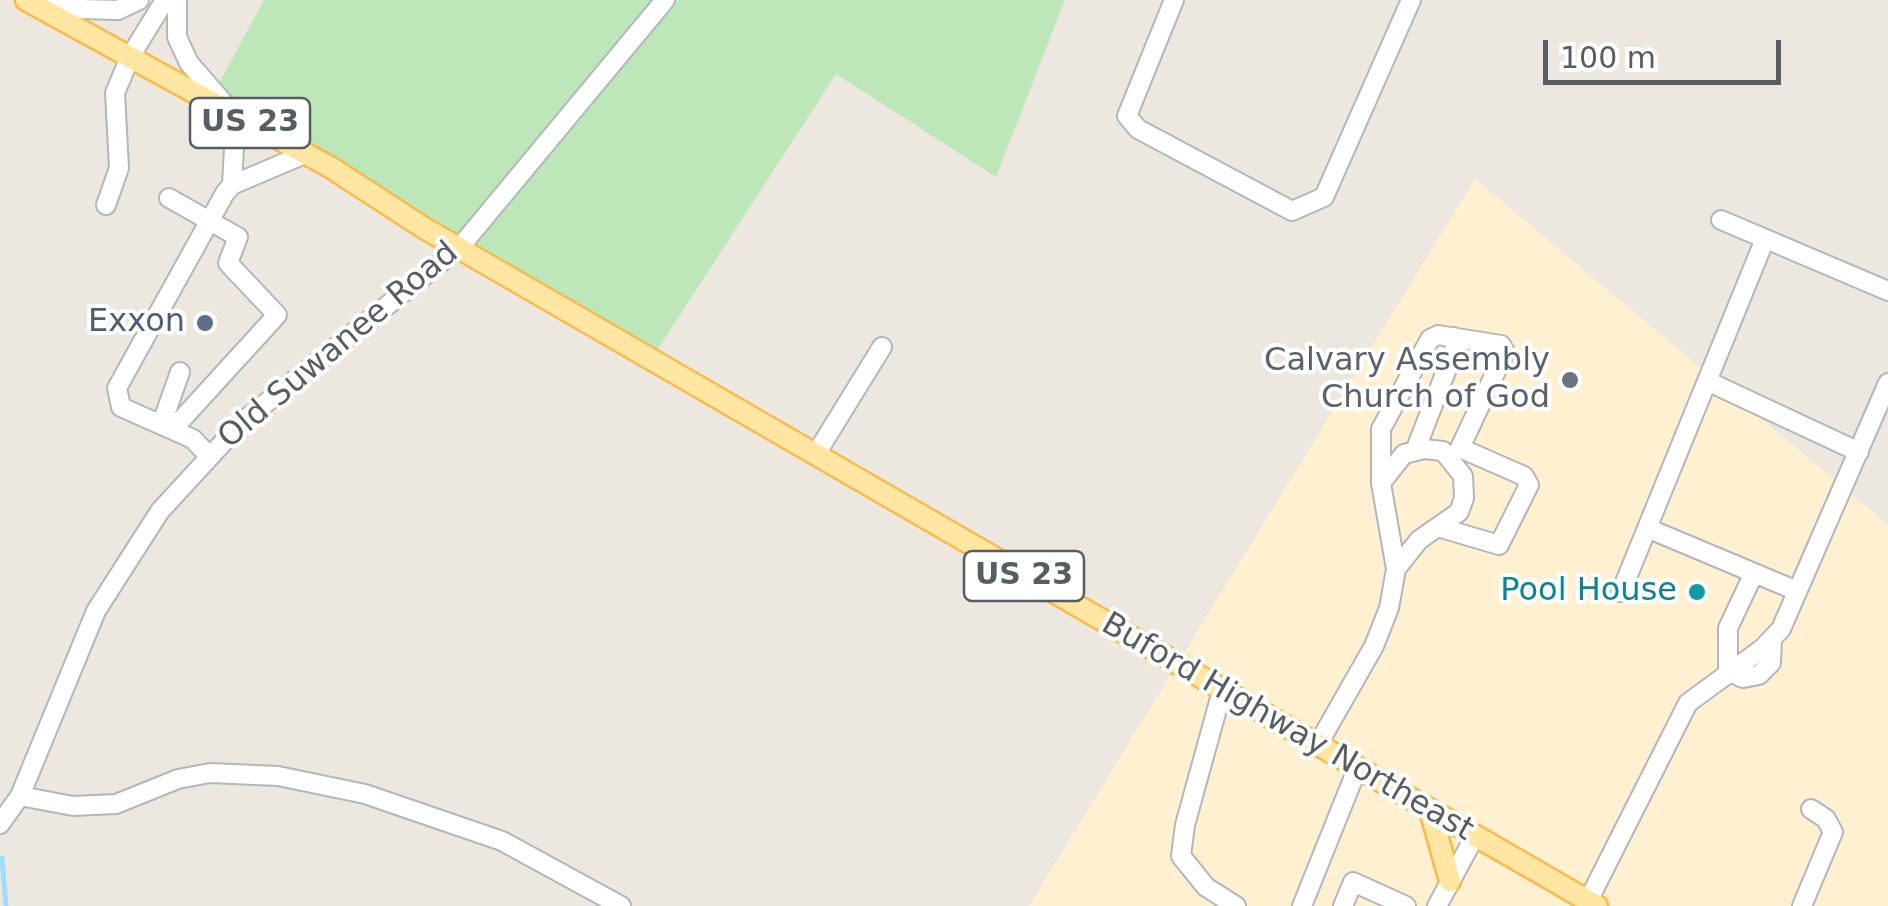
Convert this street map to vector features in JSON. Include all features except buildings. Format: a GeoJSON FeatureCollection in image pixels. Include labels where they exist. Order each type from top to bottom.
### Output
{"type":"FeatureCollection","features":[{"type":"Feature","properties":{"kind":"main road","name":"US 23"},"geometry":{"type":"LineString","coordinates":[[34,4],[305,154],[460,247]]}},
{"type":"Feature","properties":{"kind":"main road","name":"Buford Highway Northeast"},"geometry":{"type":"LineString","coordinates":[[460,247],[1592,904]]}},
{"type":"Feature","properties":{"kind":"main road"},"geometry":{"type":"LineString","coordinates":[[1430,810],[1450,881]]}},
{"type":"Feature","properties":{"kind":"street"},"geometry":{"type":"LineString","coordinates":[[34,4],[118,10],[139,0]]}},
{"type":"Feature","properties":{"kind":"street"},"geometry":{"type":"LineString","coordinates":[[106,205],[120,168],[116,93],[130,57],[165,0]]}},
{"type":"Feature","properties":{"kind":"street"},"geometry":{"type":"LineString","coordinates":[[178,0],[177,37],[189,63],[228,111],[234,148],[232,184],[117,388],[121,407],[193,439],[208,455]]}},
{"type":"Feature","properties":{"kind":"street","name":"Old Suwanee Road"},"geometry":{"type":"LineString","coordinates":[[0,824],[20,796],[96,611],[116,574],[160,511],[208,455],[296,375],[460,247],[664,0]]}},
{"type":"Feature","properties":{"kind":"street"},"geometry":{"type":"LineString","coordinates":[[1174,0],[1128,116],[1138,129],[1292,211],[1324,197],[1411,0]]}},
{"type":"Feature","properties":{"kind":"street"},"geometry":{"type":"LineString","coordinates":[[232,184],[305,154]]}},
{"type":"Feature","properties":{"kind":"street"},"geometry":{"type":"LineString","coordinates":[[168,426],[278,315],[228,263],[238,236],[169,198]]}},
{"type":"Feature","properties":{"kind":"street"},"geometry":{"type":"LineString","coordinates":[[1721,220],[1888,291]]}},
{"type":"Feature","properties":{"kind":"street"},"geometry":{"type":"LineString","coordinates":[[1621,592],[1765,239]]}},
{"type":"Feature","properties":{"kind":"street"},"geometry":{"type":"LineString","coordinates":[[1317,746],[1374,646],[1389,608],[1396,569],[1380,483],[1381,429],[1430,340],[1438,335],[1497,342],[1505,352],[1456,454],[1463,476],[1464,498],[1459,512],[1418,540],[1396,569]]}},
{"type":"Feature","properties":{"kind":"street"},"geometry":{"type":"LineString","coordinates":[[1415,451],[1455,348],[1454,337]]}},
{"type":"Feature","properties":{"kind":"street"},"geometry":{"type":"LineString","coordinates":[[816,454],[882,347]]}},
{"type":"Feature","properties":{"kind":"street"},"geometry":{"type":"LineString","coordinates":[[168,426],[180,372]]}},
{"type":"Feature","properties":{"kind":"street"},"geometry":{"type":"LineString","coordinates":[[1707,381],[1859,452]]}},
{"type":"Feature","properties":{"kind":"street"},"geometry":{"type":"LineString","coordinates":[[1592,904],[1688,702],[1772,639],[1798,591],[1888,383]]}},
{"type":"Feature","properties":{"kind":"street"},"geometry":{"type":"LineString","coordinates":[[1380,483],[1404,454],[1415,451],[1443,451],[1524,476],[1529,486],[1499,545],[1438,527]]}},
{"type":"Feature","properties":{"kind":"street"},"geometry":{"type":"LineString","coordinates":[[1647,528],[1798,591]]}},
{"type":"Feature","properties":{"kind":"street"},"geometry":{"type":"LineString","coordinates":[[1728,670],[1728,628],[1754,573]]}},
{"type":"Feature","properties":{"kind":"street"},"geometry":{"type":"LineString","coordinates":[[1222,691],[1185,825],[1182,856],[1206,887],[1236,906]]}},
{"type":"Feature","properties":{"kind":"street"},"geometry":{"type":"LineString","coordinates":[[1302,906],[1358,769]]}},
{"type":"Feature","properties":{"kind":"street"},"geometry":{"type":"LineString","coordinates":[[20,796],[73,806],[116,804],[178,779],[210,773],[278,776],[366,794],[502,841],[622,906]]}},
{"type":"Feature","properties":{"kind":"street"},"geometry":{"type":"LineString","coordinates":[[1802,906],[1833,832],[1826,819],[1811,808]]}},
{"type":"Feature","properties":{"kind":"street"},"geometry":{"type":"LineString","coordinates":[[1437,906],[1475,836]]}},
{"type":"Feature","properties":{"kind":"street"},"geometry":{"type":"LineString","coordinates":[[1344,906],[1353,882],[1406,906]]}},
{"type":"Feature","properties":{"kind":"shaded area"},"geometry":{"type":"Polygon","coordinates":[[[1475,179],[1888,525],[1888,906],[1029,906],[1475,179]]]}},
{"type":"Feature","properties":{"kind":"green space"},"geometry":{"type":"Polygon","coordinates":[[[264,0],[1065,0],[996,177],[836,74],[656,352],[213,94],[264,0]]]}},
{"type":"Feature","properties":{"kind":"waterway"},"geometry":{"type":"LineString","coordinates":[[2,858],[6,906]]}},
{"type":"Feature","properties":{"kind":"place","name":"Exxon"},"geometry":{"type":"Point","coordinates":[205,323]}},
{"type":"Feature","properties":{"kind":"place","name":"Calvary Assembly Church of God"},"geometry":{"type":"Point","coordinates":[1570,380]}},
{"type":"Feature","properties":{"kind":"place","name":"Pool House"},"geometry":{"type":"Point","coordinates":[1697,592]}}]}
